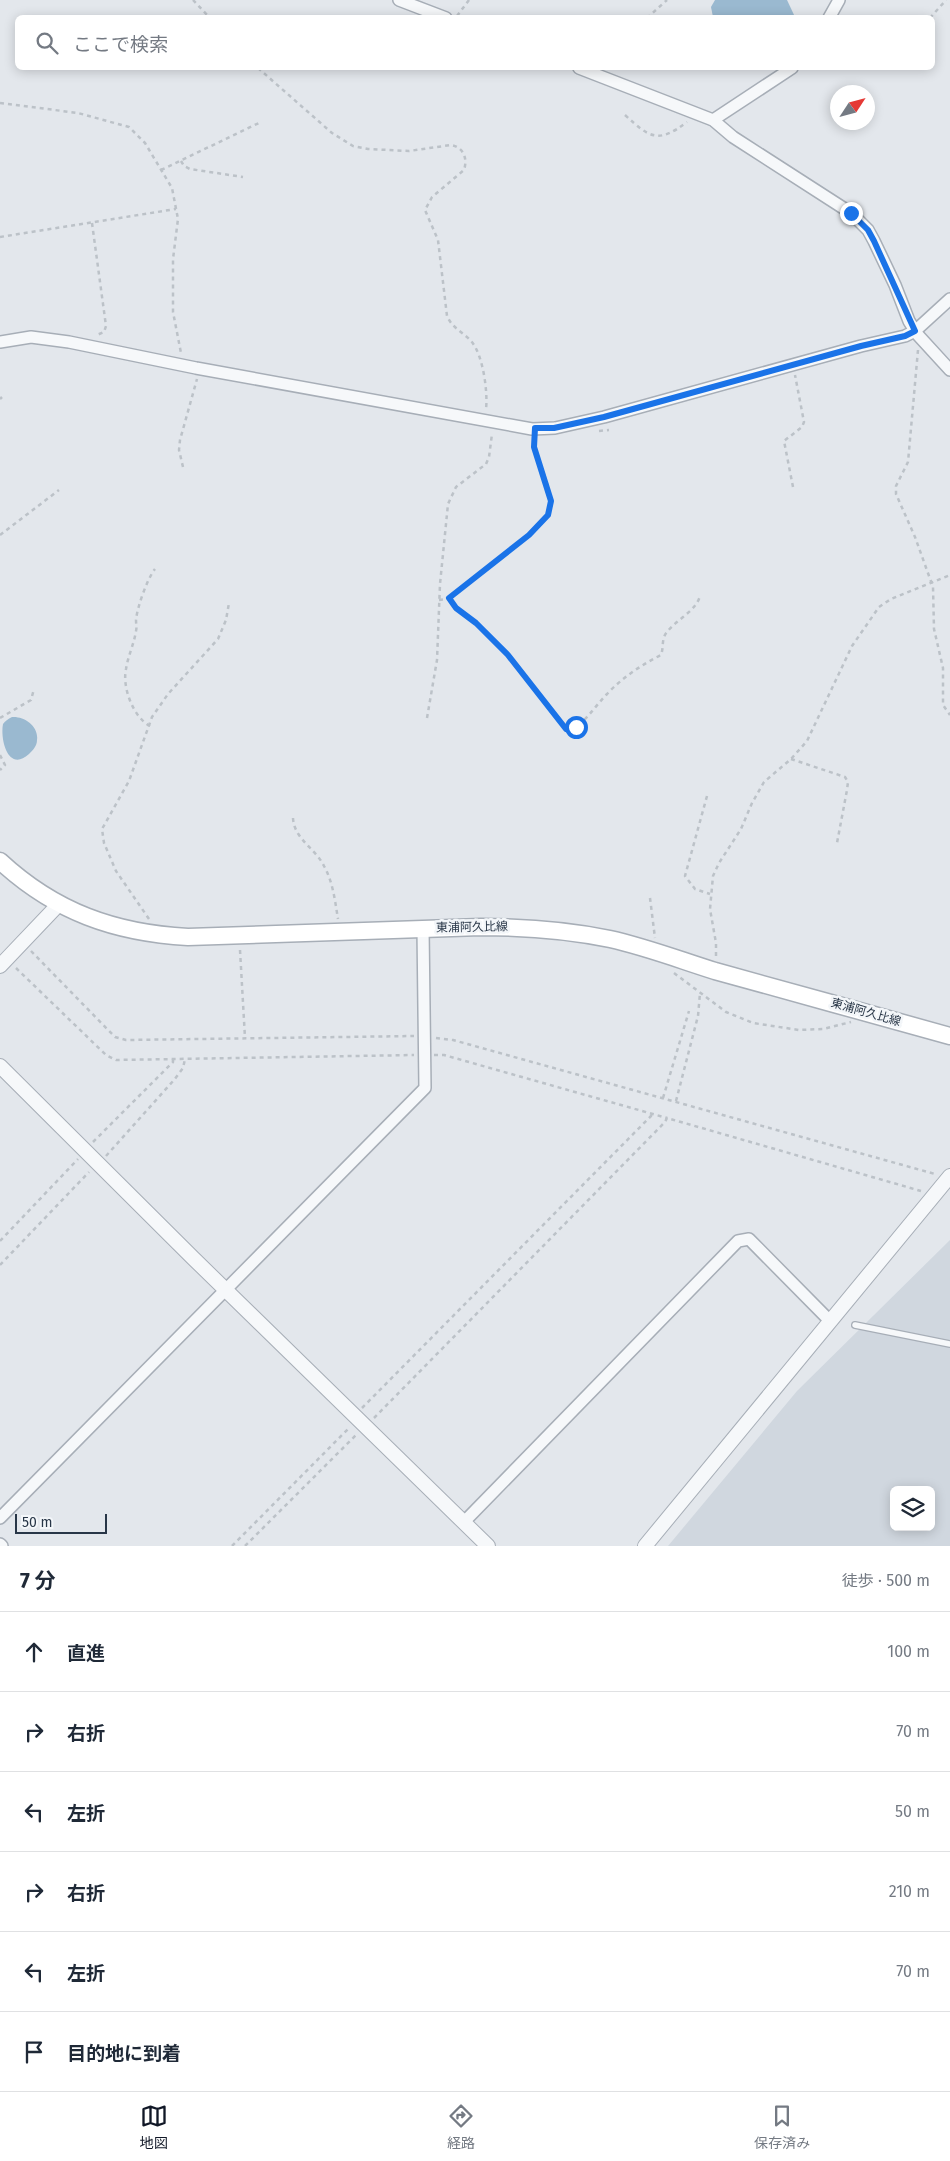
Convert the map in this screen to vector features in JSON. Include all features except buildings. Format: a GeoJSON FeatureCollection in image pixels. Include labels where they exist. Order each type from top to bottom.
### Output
{"type":"FeatureCollection","features":[{"type":"Feature","properties":{"kind":"main road","name":"東浦阿久比線"},"geometry":{"type":"LineString","coordinates":[[0,861],[37,892],[58,905],[123,929],[150,934],[188,937],[424,928],[521,927],[568,932],[610,939],[655,951],[714,970],[950,1036]]}},
{"type":"Feature","properties":{"kind":"street"},"geometry":{"type":"LineString","coordinates":[[400,0],[438,15]]}},
{"type":"Feature","properties":{"kind":"street"},"geometry":{"type":"LineString","coordinates":[[831,15],[839,0]]}},
{"type":"Feature","properties":{"kind":"street"},"geometry":{"type":"LineString","coordinates":[[584,70],[697,112],[713,120],[733,137],[851,213],[868,230],[918,335],[950,370]]}},
{"type":"Feature","properties":{"kind":"street"},"geometry":{"type":"LineString","coordinates":[[713,120],[789,70]]}},
{"type":"Feature","properties":{"kind":"street"},"geometry":{"type":"LineString","coordinates":[[0,342],[31,337],[46,338],[198,368],[490,421],[535,428],[554,428],[604,417],[793,364],[905,336],[918,335],[950,299]]}},
{"type":"Feature","properties":{"kind":"street"},"geometry":{"type":"LineString","coordinates":[[3,963],[58,905]]}},
{"type":"Feature","properties":{"kind":"street"},"geometry":{"type":"LineString","coordinates":[[0,1518],[422,1092],[426,1083],[424,928]]}},
{"type":"Feature","properties":{"kind":"street"},"geometry":{"type":"LineString","coordinates":[[0,1066],[488,1546]]}},
{"type":"Feature","properties":{"kind":"street"},"geometry":{"type":"LineString","coordinates":[[645,1546],[829,1320],[936,1193],[945,1176]]}},
{"type":"Feature","properties":{"kind":"street"},"geometry":{"type":"LineString","coordinates":[[464,1522],[738,1241],[750,1239],[829,1320]]}},
{"type":"Feature","properties":{"kind":"lane"},"geometry":{"type":"LineString","coordinates":[[855,1325],[950,1344]]}},
{"type":"Feature","properties":{"kind":"path"},"geometry":{"type":"LineString","coordinates":[[193,0],[207,15]]}},
{"type":"Feature","properties":{"kind":"path"},"geometry":{"type":"LineString","coordinates":[[458,15],[470,0]]}},
{"type":"Feature","properties":{"kind":"path"},"geometry":{"type":"LineString","coordinates":[[650,15],[668,0]]}},
{"type":"Feature","properties":{"kind":"path"},"geometry":{"type":"LineString","coordinates":[[933,15],[946,0]]}},
{"type":"Feature","properties":{"kind":"path"},"geometry":{"type":"LineString","coordinates":[[260,70],[332,133],[353,146],[368,149],[409,151],[451,145],[457,146],[465,157],[464,170],[432,197],[426,210],[438,240],[447,316],[450,323],[476,346],[480,356],[490,421],[491,448],[486,464],[456,487],[448,504],[437,660],[427,718]]}},
{"type":"Feature","properties":{"kind":"path"},"geometry":{"type":"LineString","coordinates":[[0,103],[78,113],[129,127],[145,143],[172,188],[178,219],[174,258],[174,312],[183,365]]}},
{"type":"Feature","properties":{"kind":"path"},"geometry":{"type":"LineString","coordinates":[[625,115],[640,129],[656,137],[675,131],[697,112]]}},
{"type":"Feature","properties":{"kind":"path"},"geometry":{"type":"LineString","coordinates":[[161,170],[261,122]]}},
{"type":"Feature","properties":{"kind":"path"},"geometry":{"type":"LineString","coordinates":[[181,160],[184,166],[190,168],[243,177]]}},
{"type":"Feature","properties":{"kind":"path"},"geometry":{"type":"LineString","coordinates":[[0,237],[176,209]]}},
{"type":"Feature","properties":{"kind":"path"},"geometry":{"type":"LineString","coordinates":[[92,223],[106,326],[104,332],[95,336]]}},
{"type":"Feature","properties":{"kind":"path"},"geometry":{"type":"LineString","coordinates":[[918,335],[908,462],[896,486],[896,494],[900,508],[915,537],[932,582],[934,629],[943,668],[943,699],[944,705],[950,714]]}},
{"type":"Feature","properties":{"kind":"path"},"geometry":{"type":"LineString","coordinates":[[793,364],[804,414],[802,427],[784,440],[793,487]]}},
{"type":"Feature","properties":{"kind":"path"},"geometry":{"type":"LineString","coordinates":[[183,467],[179,450],[180,440],[184,421],[195,389],[198,368]]}},
{"type":"Feature","properties":{"kind":"path"},"geometry":{"type":"LineString","coordinates":[[440,600],[449,598],[529,535],[548,515],[551,501],[534,447],[535,428]]}},
{"type":"Feature","properties":{"kind":"path"},"geometry":{"type":"LineString","coordinates":[[0,535],[59,490]]}},
{"type":"Feature","properties":{"kind":"path"},"geometry":{"type":"LineString","coordinates":[[150,726],[142,722],[133,711],[125,677],[137,628],[136,618],[151,574],[155,569]]}},
{"type":"Feature","properties":{"kind":"path"},"geometry":{"type":"LineString","coordinates":[[714,970],[716,943],[710,909],[710,894],[714,876],[719,863],[742,829],[752,803],[764,782],[791,759],[807,741],[852,646],[874,614],[891,599],[950,575]]}},
{"type":"Feature","properties":{"kind":"path"},"geometry":{"type":"LineString","coordinates":[[449,598],[456,608],[476,623],[508,655],[566,729],[570,730],[582,722],[608,693],[632,672],[661,655],[662,640],[666,633],[694,606],[700,596]]}},
{"type":"Feature","properties":{"kind":"path"},"geometry":{"type":"LineString","coordinates":[[150,934],[152,923],[122,881],[104,843],[102,828],[129,781],[152,717],[168,694],[218,639],[226,620],[229,603]]}},
{"type":"Feature","properties":{"kind":"path"},"geometry":{"type":"LineString","coordinates":[[0,718],[31,700],[34,689]]}},
{"type":"Feature","properties":{"kind":"path"},"geometry":{"type":"LineString","coordinates":[[0,755],[5,765],[0,770]]}},
{"type":"Feature","properties":{"kind":"path"},"geometry":{"type":"LineString","coordinates":[[791,759],[846,777],[848,782],[847,790],[837,844]]}},
{"type":"Feature","properties":{"kind":"path"},"geometry":{"type":"LineString","coordinates":[[707,796],[686,876],[696,888],[710,894]]}},
{"type":"Feature","properties":{"kind":"path"},"geometry":{"type":"LineString","coordinates":[[293,818],[296,831],[316,854],[328,873],[340,932]]}},
{"type":"Feature","properties":{"kind":"path"},"geometry":{"type":"LineString","coordinates":[[650,898],[656,931],[655,951],[676,975],[726,1012],[753,1023],[799,1030],[849,1024],[856,1018],[858,1010]]}},
{"type":"Feature","properties":{"kind":"path"},"geometry":{"type":"LineString","coordinates":[[239,936],[245,1038]]}},
{"type":"Feature","properties":{"kind":"path"},"geometry":{"type":"LineString","coordinates":[[23,943],[115,1037],[126,1040],[425,1037],[453,1040],[945,1176]]}},
{"type":"Feature","properties":{"kind":"path"},"geometry":{"type":"LineString","coordinates":[[3,963],[106,1055],[116,1060],[444,1055],[918,1190],[936,1193]]}},
{"type":"Feature","properties":{"kind":"path"},"geometry":{"type":"LineString","coordinates":[[676,1101],[698,1016],[700,993]]}},
{"type":"Feature","properties":{"kind":"path"},"geometry":{"type":"LineString","coordinates":[[663,1098],[689,1011]]}},
{"type":"Feature","properties":{"kind":"path"},"geometry":{"type":"LineString","coordinates":[[245,1546],[313,1476],[360,1422],[652,1113]]}},
{"type":"Feature","properties":{"kind":"path"},"geometry":{"type":"LineString","coordinates":[[232,1546],[667,1118]]}},
{"type":"Feature","properties":{"kind":"shaded area"},"geometry":{"type":"Polygon","coordinates":[[[950,1240],[950,1546],[668,1546],[797,1391],[950,1240]]]}},
{"type":"Feature","properties":{"kind":"water"},"geometry":{"type":"Polygon","coordinates":[[[715,0],[787,0],[794,15],[713,15],[711,7],[715,0]]]}},
{"type":"Feature","properties":{"kind":"water"},"geometry":{"type":"Polygon","coordinates":[[[12,717],[26,720],[36,730],[37,742],[29,754],[22,759],[11,757],[4,745],[3,724],[12,717]]]}},
{"type":"Feature","properties":{"kind":"route"},"geometry":{"type":"LineString","coordinates":[[576,727],[570,730],[566,729],[508,655],[476,623],[456,608],[449,598],[529,535],[548,515],[551,509],[551,501],[534,447],[535,428],[554,428],[604,417],[793,364],[905,336],[915,331],[874,241],[868,230],[851,213]]}}]}
